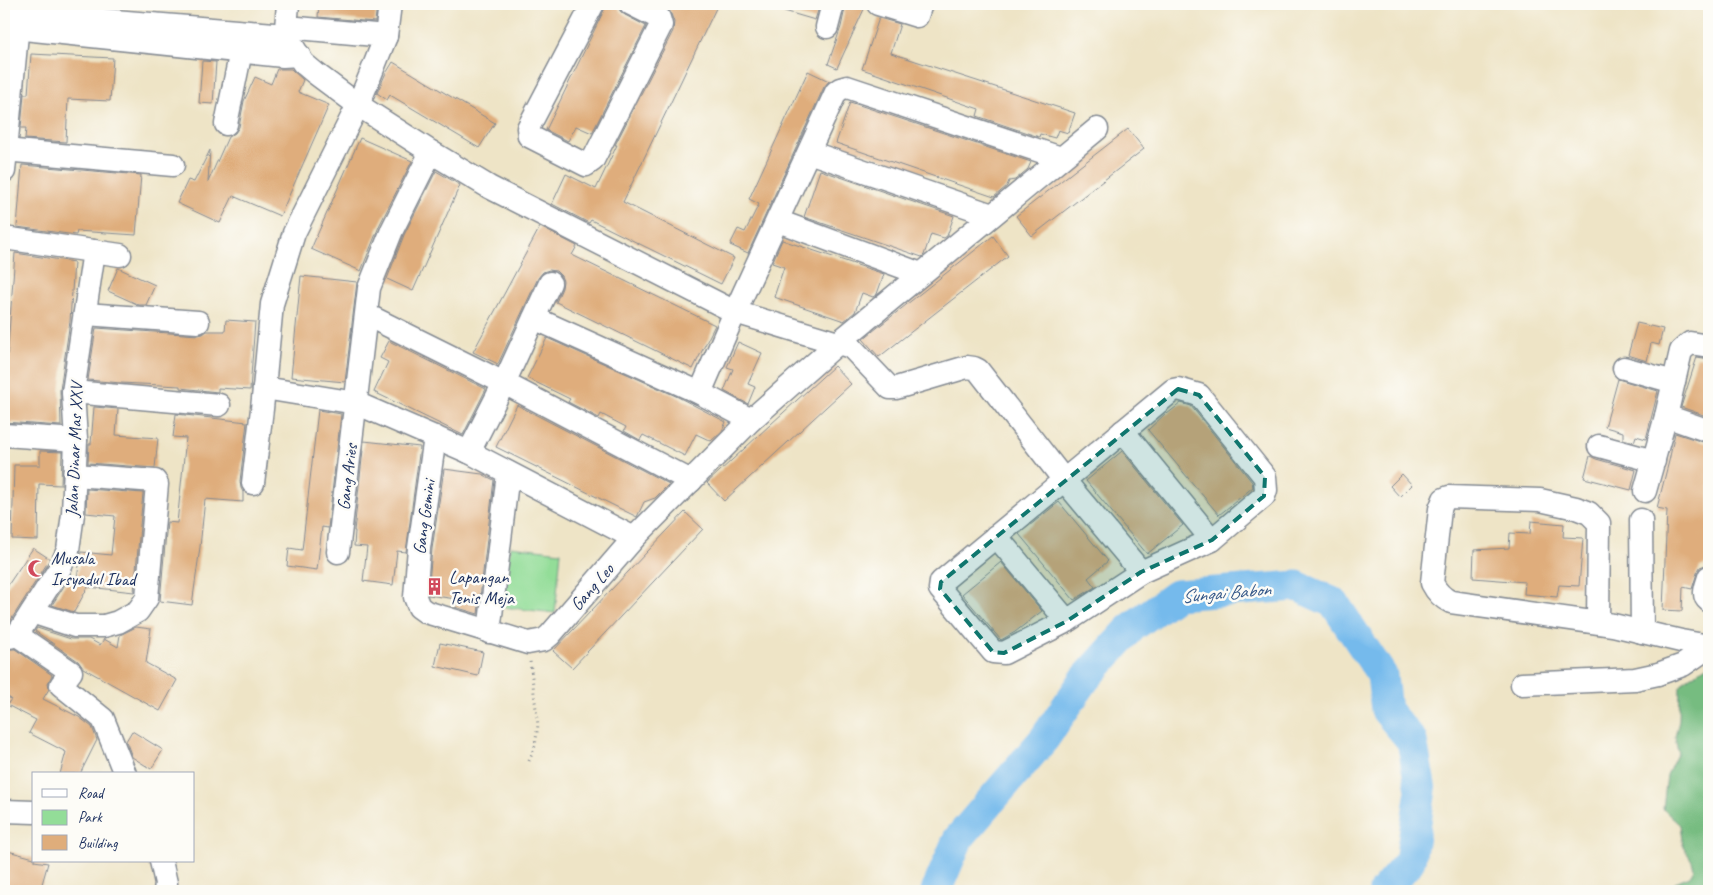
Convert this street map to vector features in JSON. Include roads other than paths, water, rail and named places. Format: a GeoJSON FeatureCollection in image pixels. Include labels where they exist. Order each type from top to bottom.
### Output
{"type":"FeatureCollection","features":[{"type":"Feature","properties":{"kind":"street"},"geometry":{"type":"LineString","coordinates":[[288,4],[288,43],[303,63],[358,104],[488,187],[735,312],[851,347],[892,388],[970,367],[978,370],[1064,480],[1141,572]]}},
{"type":"Feature","properties":{"kind":"street"},"geometry":{"type":"LineString","coordinates":[[253,482],[272,304],[294,233],[358,104],[386,36],[390,4]]}},
{"type":"Feature","properties":{"kind":"street"},"geometry":{"type":"LineString","coordinates":[[593,4],[528,128],[529,136],[586,165],[593,160],[660,25],[659,18],[631,4]]}},
{"type":"Feature","properties":{"kind":"street"},"geometry":{"type":"LineString","coordinates":[[827,27],[833,4]]}},
{"type":"Feature","properties":{"kind":"street"},"geometry":{"type":"LineString","coordinates":[[878,4],[917,16],[921,4]]}},
{"type":"Feature","properties":{"kind":"street"},"geometry":{"type":"LineString","coordinates":[[13,17],[288,43]]}},
{"type":"Feature","properties":{"kind":"street"},"geometry":{"type":"LineString","coordinates":[[13,17],[241,52],[288,43],[386,36]]}},
{"type":"Feature","properties":{"kind":"street"},"geometry":{"type":"LineString","coordinates":[[13,17],[4,157],[173,165]]}},
{"type":"Feature","properties":{"kind":"street"},"geometry":{"type":"LineString","coordinates":[[226,124],[241,52]]}},
{"type":"Feature","properties":{"kind":"street"},"geometry":{"type":"LineString","coordinates":[[700,393],[836,92],[845,87],[1061,158]]}},
{"type":"Feature","properties":{"kind":"street","name":"Gang Leo"},"geometry":{"type":"LineString","coordinates":[[488,632],[528,644],[544,640],[634,538],[751,420],[838,343],[1097,130]]}},
{"type":"Feature","properties":{"kind":"street","name":"Gang Aries"},"geometry":{"type":"LineString","coordinates":[[338,552],[369,288],[392,230],[431,152]]}},
{"type":"Feature","properties":{"kind":"street"},"geometry":{"type":"LineString","coordinates":[[809,152],[992,215]]}},
{"type":"Feature","properties":{"kind":"street"},"geometry":{"type":"LineString","coordinates":[[778,221],[921,274]]}},
{"type":"Feature","properties":{"kind":"street"},"geometry":{"type":"LineString","coordinates":[[4,238],[120,255]]}},
{"type":"Feature","properties":{"kind":"street","name":"Jalan Dinar Mas XXV"},"geometry":{"type":"LineString","coordinates":[[10,635],[32,612],[60,568],[68,550],[73,514],[75,475],[76,440],[73,392],[94,251]]}},
{"type":"Feature","properties":{"kind":"street"},"geometry":{"type":"LineString","coordinates":[[469,452],[550,283]]}},
{"type":"Feature","properties":{"kind":"street"},"geometry":{"type":"LineString","coordinates":[[84,314],[198,322]]}},
{"type":"Feature","properties":{"kind":"street"},"geometry":{"type":"LineString","coordinates":[[367,315],[504,382],[691,481]]}},
{"type":"Feature","properties":{"kind":"street"},"geometry":{"type":"LineString","coordinates":[[534,318],[700,393],[751,420]]}},
{"type":"Feature","properties":{"kind":"street"},"geometry":{"type":"LineString","coordinates":[[1645,491],[1666,416],[1681,351],[1690,343],[1709,346]]}},
{"type":"Feature","properties":{"kind":"street"},"geometry":{"type":"LineString","coordinates":[[1624,368],[1674,382]]}},
{"type":"Feature","properties":{"kind":"street"},"geometry":{"type":"LineString","coordinates":[[264,388],[356,402],[469,452],[634,538]]}},
{"type":"Feature","properties":{"kind":"street"},"geometry":{"type":"LineString","coordinates":[[1183,389],[1199,395],[1265,477],[1266,490],[1264,496],[1212,540],[1141,572],[1067,621],[1004,653],[993,652],[940,589],[941,582],[1123,431],[1174,390],[1183,389]]}},
{"type":"Feature","properties":{"kind":"street"},"geometry":{"type":"LineString","coordinates":[[73,392],[219,405]]}},
{"type":"Feature","properties":{"kind":"street"},"geometry":{"type":"LineString","coordinates":[[1666,416],[1709,431]]}},
{"type":"Feature","properties":{"kind":"street"},"geometry":{"type":"LineString","coordinates":[[1123,431],[1212,540]]}},
{"type":"Feature","properties":{"kind":"street"},"geometry":{"type":"LineString","coordinates":[[4,435],[76,440]]}},
{"type":"Feature","properties":{"kind":"street","name":"Gang Gemini"},"geometry":{"type":"LineString","coordinates":[[435,437],[419,548],[415,597],[419,607],[426,612],[488,632]]}},
{"type":"Feature","properties":{"kind":"street"},"geometry":{"type":"LineString","coordinates":[[1600,446],[1654,461]]}},
{"type":"Feature","properties":{"kind":"street"},"geometry":{"type":"LineString","coordinates":[[488,632],[508,473]]}},
{"type":"Feature","properties":{"kind":"street"},"geometry":{"type":"LineString","coordinates":[[32,612],[75,626],[104,626],[118,622],[138,611],[147,598],[157,484],[155,481],[75,475]]}},
{"type":"Feature","properties":{"kind":"street"},"geometry":{"type":"LineString","coordinates":[[1598,622],[1599,523],[1589,513],[1540,500],[1449,497],[1444,499],[1440,509],[1432,583],[1444,599],[1451,602],[1598,622],[1709,646]]}},
{"type":"Feature","properties":{"kind":"street"},"geometry":{"type":"LineString","coordinates":[[1641,520],[1642,632]]}},
{"type":"Feature","properties":{"kind":"street"},"geometry":{"type":"LineString","coordinates":[[996,536],[1067,621]]}},
{"type":"Feature","properties":{"kind":"street"},"geometry":{"type":"LineString","coordinates":[[1709,577],[1704,594],[1709,600]]}},
{"type":"Feature","properties":{"kind":"street"},"geometry":{"type":"LineString","coordinates":[[10,635],[72,672],[61,685],[103,719],[124,772]]}},
{"type":"Feature","properties":{"kind":"street"},"geometry":{"type":"LineString","coordinates":[[1522,684],[1634,679],[1658,674],[1683,665],[1709,646]]}},
{"type":"Feature","properties":{"kind":"street"},"geometry":{"type":"LineString","coordinates":[[4,811],[32,812]]}},
{"type":"Feature","properties":{"kind":"street"},"geometry":{"type":"LineString","coordinates":[[162,862],[166,883],[165,891]]}},
{"type":"Feature","properties":{"kind":"waterway","name":"Sungai Babon"},"geometry":{"type":"LineString","coordinates":[[936,891],[958,839],[1044,739],[1085,679],[1132,627],[1176,595],[1297,586],[1334,603],[1382,675],[1386,710],[1412,741],[1421,790],[1410,861],[1384,891]]}},
{"type":"Feature","properties":{"kind":"place","name":"Musala Irsyadul Ibad"},"geometry":{"type":"Point","coordinates":[37,568]}},
{"type":"Feature","properties":{"kind":"place","name":"Lapangan Tenis Meja"},"geometry":{"type":"Point","coordinates":[435,587]}}]}
